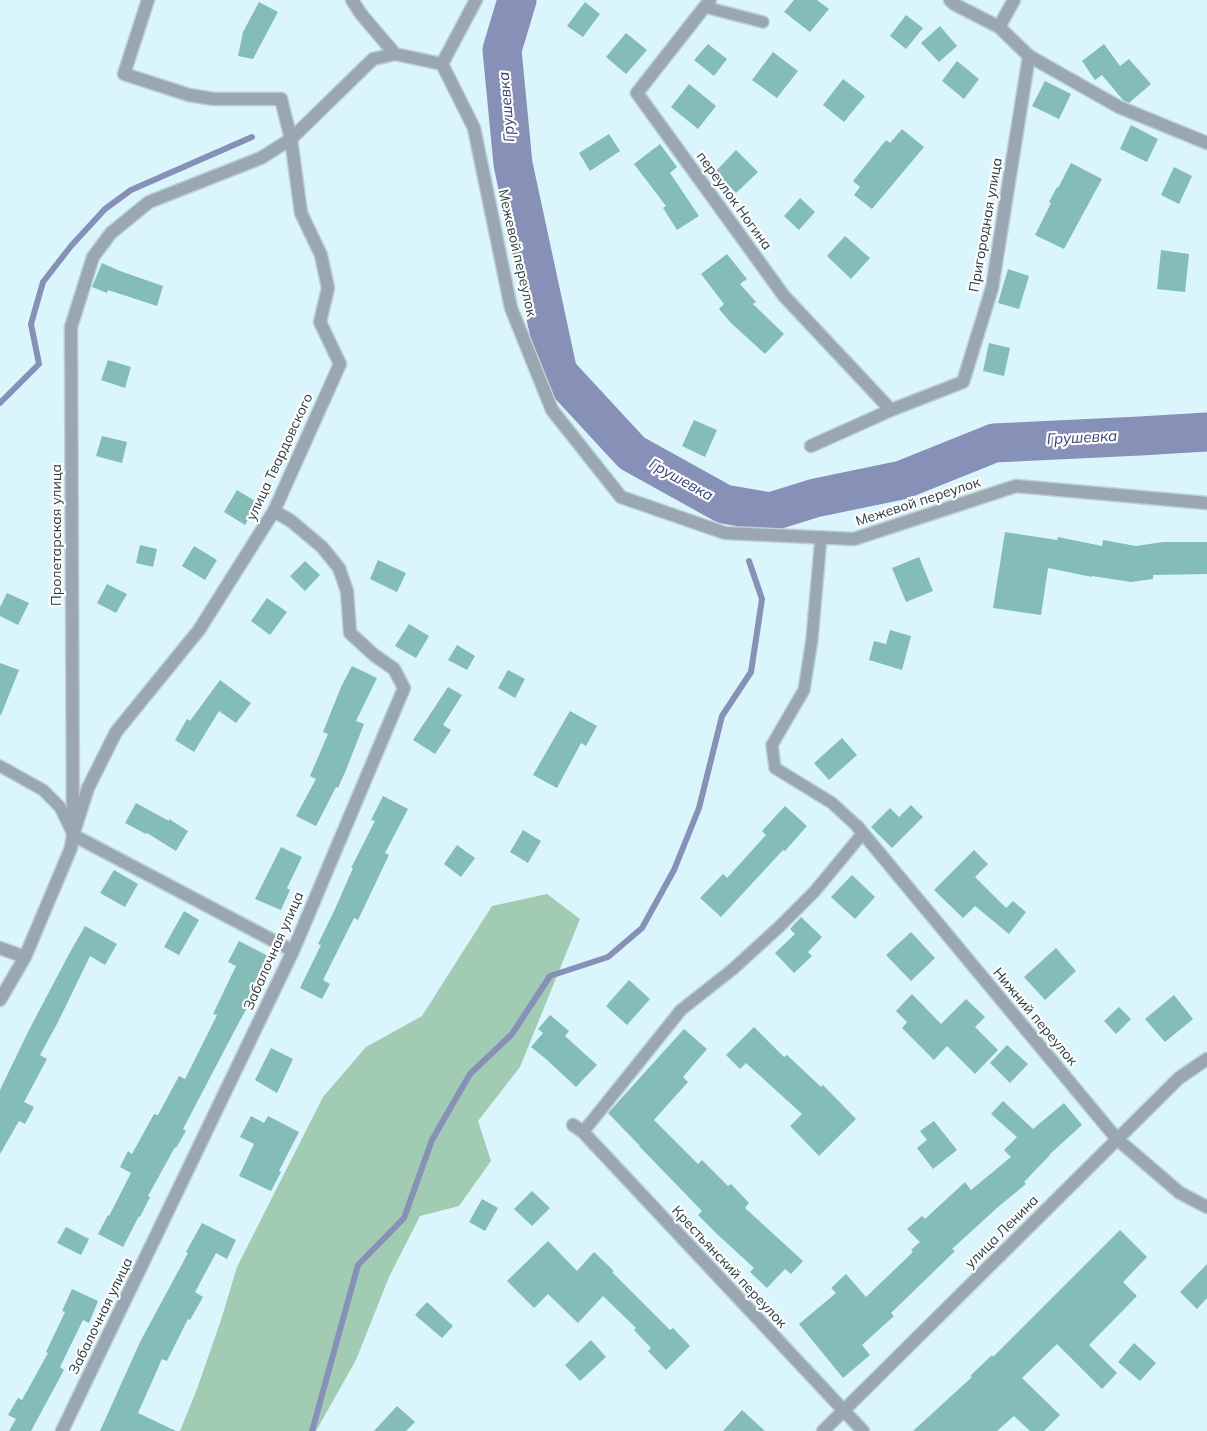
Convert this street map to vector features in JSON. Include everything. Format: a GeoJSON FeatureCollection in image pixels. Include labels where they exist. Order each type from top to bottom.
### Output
{"type":"FeatureCollection","features":[{"type":"Feature","properties":{"kind":"street","name":"улица Твардовского"},"geometry":{"type":"LineString","coordinates":[[73,835],[88,788],[116,732],[200,630],[274,511],[340,364],[320,322],[328,288],[321,255],[301,213],[290,139],[281,99],[214,99],[189,95],[124,74],[148,0]]}},
{"type":"Feature","properties":{"kind":"street"},"geometry":{"type":"LineString","coordinates":[[352,0],[361,14],[395,54],[442,64],[476,0]]}},
{"type":"Feature","properties":{"kind":"street"},"geometry":{"type":"LineString","coordinates":[[950,0],[954,4],[999,27],[1028,56],[1119,107],[1207,143]]}},
{"type":"Feature","properties":{"kind":"street"},"geometry":{"type":"LineString","coordinates":[[999,27],[1014,0]]}},
{"type":"Feature","properties":{"kind":"street","name":"переулок Ногина"},"geometry":{"type":"LineString","coordinates":[[707,4],[637,93],[784,296],[891,410]]}},
{"type":"Feature","properties":{"kind":"street","name":"Пролетарская улица"},"geometry":{"type":"LineString","coordinates":[[0,1000],[25,957],[71,848],[73,835],[71,327],[93,257],[111,232],[149,202],[260,158],[290,139],[373,58],[395,54]]}},
{"type":"Feature","properties":{"kind":"street","name":"Пригородная улица"},"geometry":{"type":"LineString","coordinates":[[812,446],[891,410],[963,382],[992,288],[1028,56]]}},
{"type":"Feature","properties":{"kind":"street","name":"Межевой переулок"},"geometry":{"type":"LineString","coordinates":[[442,64],[474,128],[511,308],[552,410],[621,497],[725,533],[854,539],[1016,486],[1207,503]]}},
{"type":"Feature","properties":{"kind":"street","name":"Забалочная улица"},"geometry":{"type":"LineString","coordinates":[[62,1431],[293,951],[404,688],[394,669],[374,655],[350,633],[347,591],[339,568],[322,547],[291,521],[274,511]]}},
{"type":"Feature","properties":{"kind":"street","name":"Нижний переулок"},"geometry":{"type":"LineString","coordinates":[[860,830],[1117,1139],[1180,1193],[1207,1207]]}},
{"type":"Feature","properties":{"kind":"street"},"geometry":{"type":"LineString","coordinates":[[73,835],[293,951]]}},
{"type":"Feature","properties":{"kind":"street"},"geometry":{"type":"LineString","coordinates":[[0,948],[25,957]]}},
{"type":"Feature","properties":{"kind":"street","name":"улица Ленина"},"geometry":{"type":"LineString","coordinates":[[823,1431],[1179,1078],[1207,1059]]}},
{"type":"Feature","properties":{"kind":"street","name":"Крестьянский переулок"},"geometry":{"type":"LineString","coordinates":[[578,1129],[863,1431]]}},
{"type":"Feature","properties":{"kind":"lane"},"geometry":{"type":"LineString","coordinates":[[707,4],[763,22]]}},
{"type":"Feature","properties":{"kind":"lane"},"geometry":{"type":"LineString","coordinates":[[578,1129],[682,1010],[733,969],[780,927],[815,891],[860,830],[832,803],[775,768],[772,745],[804,690],[812,639],[821,537]]}},
{"type":"Feature","properties":{"kind":"lane"},"geometry":{"type":"LineString","coordinates":[[0,766],[42,790],[60,807],[73,835]]}},
{"type":"Feature","properties":{"kind":"green space"},"geometry":{"type":"Polygon","coordinates":[[[547,894],[580,919],[520,1067],[478,1121],[491,1161],[459,1206],[420,1216],[389,1277],[356,1360],[316,1431],[180,1431],[221,1320],[237,1267],[323,1097],[366,1047],[422,1016],[492,906],[547,894]]]}},
{"type":"Feature","properties":{"kind":"building"},"geometry":{"type":"Polygon","coordinates":[[[794,0],[817,0],[829,9],[810,32],[784,12],[794,0]]]}},
{"type":"Feature","properties":{"kind":"building"},"geometry":{"type":"Polygon","coordinates":[[[259,2],[278,12],[253,59],[238,56],[243,32],[259,2]]]}},
{"type":"Feature","properties":{"kind":"building"},"geometry":{"type":"Polygon","coordinates":[[[585,2],[600,14],[583,37],[567,26],[585,2]]]}},
{"type":"Feature","properties":{"kind":"building"},"geometry":{"type":"Polygon","coordinates":[[[906,15],[923,28],[906,49],[890,36],[906,15]]]}},
{"type":"Feature","properties":{"kind":"building"},"geometry":{"type":"Polygon","coordinates":[[[940,26],[957,46],[939,62],[921,43],[940,26]]]}},
{"type":"Feature","properties":{"kind":"building"},"geometry":{"type":"Polygon","coordinates":[[[626,33],[647,50],[626,74],[606,57],[626,33]]]}},
{"type":"Feature","properties":{"kind":"building"},"geometry":{"type":"Polygon","coordinates":[[[708,44],[727,59],[714,76],[694,60],[708,44]]]}},
{"type":"Feature","properties":{"kind":"building"},"geometry":{"type":"Polygon","coordinates":[[[1104,44],[1120,66],[1129,59],[1151,84],[1129,103],[1123,100],[1102,75],[1095,80],[1082,61],[1104,44]]]}},
{"type":"Feature","properties":{"kind":"building"},"geometry":{"type":"Polygon","coordinates":[[[773,52],[798,71],[777,98],[752,80],[773,52]]]}},
{"type":"Feature","properties":{"kind":"building"},"geometry":{"type":"Polygon","coordinates":[[[957,61],[979,79],[964,99],[942,81],[957,61]]]}},
{"type":"Feature","properties":{"kind":"building"},"geometry":{"type":"Polygon","coordinates":[[[843,79],[865,96],[844,122],[823,105],[843,79]]]}},
{"type":"Feature","properties":{"kind":"building"},"geometry":{"type":"Polygon","coordinates":[[[1045,81],[1071,94],[1059,119],[1032,106],[1045,81]]]}},
{"type":"Feature","properties":{"kind":"building"},"geometry":{"type":"Polygon","coordinates":[[[689,84],[716,106],[698,129],[671,107],[689,84]]]}},
{"type":"Feature","properties":{"kind":"building"},"geometry":{"type":"Polygon","coordinates":[[[1131,125],[1158,139],[1147,162],[1120,149],[1131,125]]]}},
{"type":"Feature","properties":{"kind":"building"},"geometry":{"type":"Polygon","coordinates":[[[902,129],[924,147],[872,209],[854,195],[860,187],[853,181],[886,140],[890,143],[902,129]]]}},
{"type":"Feature","properties":{"kind":"building"},"geometry":{"type":"Polygon","coordinates":[[[609,134],[620,151],[590,171],[579,153],[609,134]]]}},
{"type":"Feature","properties":{"kind":"building"},"geometry":{"type":"Polygon","coordinates":[[[660,144],[677,167],[670,173],[699,216],[677,230],[663,208],[666,206],[634,164],[660,144]]]}},
{"type":"Feature","properties":{"kind":"building"},"geometry":{"type":"Polygon","coordinates":[[[736,150],[758,172],[736,193],[715,172],[736,150]]]}},
{"type":"Feature","properties":{"kind":"building"},"geometry":{"type":"Polygon","coordinates":[[[1071,163],[1102,179],[1064,249],[1035,235],[1051,203],[1049,202],[1071,163]]]}},
{"type":"Feature","properties":{"kind":"building"},"geometry":{"type":"Polygon","coordinates":[[[1174,167],[1192,176],[1179,204],[1161,195],[1174,167]]]}},
{"type":"Feature","properties":{"kind":"building"},"geometry":{"type":"Polygon","coordinates":[[[800,198],[815,212],[799,230],[784,216],[800,198]]]}},
{"type":"Feature","properties":{"kind":"building"},"geometry":{"type":"Polygon","coordinates":[[[845,236],[870,258],[851,279],[827,256],[845,236]]]}},
{"type":"Feature","properties":{"kind":"building"},"geometry":{"type":"Polygon","coordinates":[[[1161,250],[1189,254],[1185,292],[1157,289],[1161,250]]]}},
{"type":"Feature","properties":{"kind":"building"},"geometry":{"type":"Polygon","coordinates":[[[727,254],[747,279],[740,284],[756,302],[753,304],[784,334],[765,354],[731,323],[719,309],[724,304],[701,274],[727,254]]]}},
{"type":"Feature","properties":{"kind":"building"},"geometry":{"type":"Polygon","coordinates":[[[102,263],[163,286],[157,306],[108,290],[107,293],[92,287],[102,263]]]}},
{"type":"Feature","properties":{"kind":"building"},"geometry":{"type":"Polygon","coordinates":[[[1008,269],[1029,276],[1019,309],[998,303],[1008,269]]]}},
{"type":"Feature","properties":{"kind":"building"},"geometry":{"type":"Polygon","coordinates":[[[989,343],[1010,348],[1004,376],[983,371],[989,343]]]}},
{"type":"Feature","properties":{"kind":"building"},"geometry":{"type":"Polygon","coordinates":[[[108,360],[131,367],[125,388],[101,380],[108,360]]]}},
{"type":"Feature","properties":{"kind":"building"},"geometry":{"type":"Polygon","coordinates":[[[694,420],[717,430],[705,457],[682,446],[694,420]]]}},
{"type":"Feature","properties":{"kind":"building"},"geometry":{"type":"Polygon","coordinates":[[[102,436],[127,442],[122,463],[96,456],[102,436]]]}},
{"type":"Feature","properties":{"kind":"building"},"geometry":{"type":"Polygon","coordinates":[[[237,490],[258,503],[245,525],[224,512],[237,490]]]}},
{"type":"Feature","properties":{"kind":"building"},"geometry":{"type":"Polygon","coordinates":[[[1005,532],[1057,540],[1058,537],[1102,546],[1103,540],[1136,546],[1163,542],[1207,542],[1207,574],[1153,575],[1153,579],[1131,582],[1092,577],[1048,568],[1041,615],[993,608],[1005,532]]]}},
{"type":"Feature","properties":{"kind":"building"},"geometry":{"type":"Polygon","coordinates":[[[140,545],[157,549],[153,567],[136,563],[140,545]]]}},
{"type":"Feature","properties":{"kind":"building"},"geometry":{"type":"Polygon","coordinates":[[[194,546],[217,560],[205,580],[182,566],[194,546]]]}},
{"type":"Feature","properties":{"kind":"building"},"geometry":{"type":"Polygon","coordinates":[[[919,557],[933,591],[906,602],[892,568],[919,557]]]}},
{"type":"Feature","properties":{"kind":"building"},"geometry":{"type":"Polygon","coordinates":[[[378,560],[406,573],[397,592],[370,579],[378,560]]]}},
{"type":"Feature","properties":{"kind":"building"},"geometry":{"type":"Polygon","coordinates":[[[305,561],[320,575],[305,591],[290,576],[305,561]]]}},
{"type":"Feature","properties":{"kind":"building"},"geometry":{"type":"Polygon","coordinates":[[[107,584],[127,594],[116,613],[97,603],[107,584]]]}},
{"type":"Feature","properties":{"kind":"building"},"geometry":{"type":"Polygon","coordinates":[[[7,593],[29,603],[18,625],[0,616],[0,607],[7,593]]]}},
{"type":"Feature","properties":{"kind":"building"},"geometry":{"type":"Polygon","coordinates":[[[267,598],[287,612],[270,635],[251,621],[267,598]]]}},
{"type":"Feature","properties":{"kind":"building"},"geometry":{"type":"Polygon","coordinates":[[[409,624],[429,636],[416,658],[395,646],[409,624]]]}},
{"type":"Feature","properties":{"kind":"building"},"geometry":{"type":"Polygon","coordinates":[[[890,630],[911,636],[902,670],[869,660],[874,641],[886,644],[890,630]]]}},
{"type":"Feature","properties":{"kind":"building"},"geometry":{"type":"Polygon","coordinates":[[[457,645],[475,656],[467,670],[448,660],[457,645]]]}},
{"type":"Feature","properties":{"kind":"building"},"geometry":{"type":"Polygon","coordinates":[[[0,663],[19,670],[1,715],[0,715],[0,663]]]}},
{"type":"Feature","properties":{"kind":"building"},"geometry":{"type":"Polygon","coordinates":[[[352,666],[377,678],[356,721],[364,724],[346,770],[316,826],[296,816],[316,779],[310,776],[328,734],[323,732],[341,687],[352,666]]]}},
{"type":"Feature","properties":{"kind":"building"},"geometry":{"type":"Polygon","coordinates":[[[508,670],[525,679],[515,698],[498,688],[508,670]]]}},
{"type":"Feature","properties":{"kind":"building"},"geometry":{"type":"Polygon","coordinates":[[[220,680],[251,703],[236,723],[219,711],[194,752],[175,740],[187,719],[190,721],[220,680]]]}},
{"type":"Feature","properties":{"kind":"building"},"geometry":{"type":"Polygon","coordinates":[[[448,687],[462,695],[443,725],[451,730],[435,754],[413,740],[448,687]]]}},
{"type":"Feature","properties":{"kind":"building"},"geometry":{"type":"Polygon","coordinates":[[[570,711],[597,726],[586,746],[581,743],[557,788],[533,775],[570,711]]]}},
{"type":"Feature","properties":{"kind":"building"},"geometry":{"type":"Polygon","coordinates":[[[842,738],[857,755],[829,780],[814,763],[842,738]]]}},
{"type":"Feature","properties":{"kind":"building"},"geometry":{"type":"Polygon","coordinates":[[[383,796],[408,809],[385,853],[389,855],[358,920],[354,918],[323,980],[330,984],[322,999],[300,988],[321,945],[318,944],[353,868],[351,868],[375,821],[371,820],[383,796]]]}},
{"type":"Feature","properties":{"kind":"building"},"geometry":{"type":"Polygon","coordinates":[[[136,803],[169,821],[169,819],[188,831],[176,851],[147,833],[125,823],[136,803]]]}},
{"type":"Feature","properties":{"kind":"building"},"geometry":{"type":"Polygon","coordinates":[[[911,805],[923,817],[892,848],[871,827],[890,808],[899,817],[911,805]]]}},
{"type":"Feature","properties":{"kind":"building"},"geometry":{"type":"Polygon","coordinates":[[[785,806],[807,826],[721,917],[700,898],[723,874],[727,878],[766,835],[762,831],[785,806]]]}},
{"type":"Feature","properties":{"kind":"building"},"geometry":{"type":"Polygon","coordinates":[[[523,830],[541,841],[528,863],[510,852],[523,830]]]}},
{"type":"Feature","properties":{"kind":"building"},"geometry":{"type":"Polygon","coordinates":[[[457,845],[475,858],[461,877],[444,864],[457,845]]]}},
{"type":"Feature","properties":{"kind":"building"},"geometry":{"type":"Polygon","coordinates":[[[281,847],[302,857],[287,888],[290,890],[281,910],[255,899],[281,847]]]}},
{"type":"Feature","properties":{"kind":"building"},"geometry":{"type":"Polygon","coordinates":[[[974,850],[988,864],[975,877],[1006,908],[1013,901],[1026,912],[1009,934],[975,906],[963,918],[934,890],[974,850]]]}},
{"type":"Feature","properties":{"kind":"building"},"geometry":{"type":"Polygon","coordinates":[[[114,870],[138,884],[125,907],[100,893],[114,870]]]}},
{"type":"Feature","properties":{"kind":"building"},"geometry":{"type":"Polygon","coordinates":[[[852,875],[875,897],[855,919],[831,897],[852,875]]]}},
{"type":"Feature","properties":{"kind":"building"},"geometry":{"type":"Polygon","coordinates":[[[184,911],[199,920],[179,955],[164,947],[184,911]]]}},
{"type":"Feature","properties":{"kind":"building"},"geometry":{"type":"Polygon","coordinates":[[[801,917],[822,937],[808,952],[812,956],[794,973],[775,953],[795,934],[790,929],[801,917]]]}},
{"type":"Feature","properties":{"kind":"building"},"geometry":{"type":"Polygon","coordinates":[[[85,926],[117,944],[105,965],[90,956],[40,1055],[47,1059],[24,1102],[34,1107],[25,1124],[19,1121],[0,1154],[0,1090],[29,1030],[85,926]]]}},
{"type":"Feature","properties":{"kind":"building"},"geometry":{"type":"Polygon","coordinates":[[[911,932],[935,958],[911,981],[886,955],[911,932]]]}},
{"type":"Feature","properties":{"kind":"building"},"geometry":{"type":"Polygon","coordinates":[[[239,941],[274,959],[183,1129],[186,1131],[148,1196],[150,1197],[123,1247],[98,1234],[131,1173],[120,1167],[128,1151],[132,1154],[154,1114],[158,1115],[179,1076],[185,1079],[217,1015],[213,1014],[236,966],[228,962],[239,941]]]}},
{"type":"Feature","properties":{"kind":"building"},"geometry":{"type":"Polygon","coordinates":[[[1056,948],[1076,971],[1045,1000],[1024,977],[1056,948]]]}},
{"type":"Feature","properties":{"kind":"building"},"geometry":{"type":"Polygon","coordinates":[[[629,980],[650,999],[627,1025],[606,1006],[629,980]]]}},
{"type":"Feature","properties":{"kind":"building"},"geometry":{"type":"Polygon","coordinates":[[[912,994],[941,1024],[966,999],[985,1017],[975,1027],[998,1050],[975,1074],[947,1046],[934,1060],[902,1028],[907,1022],[896,1011],[912,994]]]}},
{"type":"Feature","properties":{"kind":"building"},"geometry":{"type":"Polygon","coordinates":[[[1174,995],[1193,1019],[1165,1042],[1145,1019],[1174,995]]]}},
{"type":"Feature","properties":{"kind":"building"},"geometry":{"type":"Polygon","coordinates":[[[1119,1007],[1131,1019],[1116,1034],[1104,1021],[1119,1007]]]}},
{"type":"Feature","properties":{"kind":"building"},"geometry":{"type":"Polygon","coordinates":[[[550,1015],[569,1031],[565,1036],[597,1065],[576,1087],[531,1047],[543,1033],[538,1029],[550,1015]]]}},
{"type":"Feature","properties":{"kind":"building"},"geometry":{"type":"Polygon","coordinates":[[[754,1027],[784,1057],[787,1055],[821,1087],[823,1085],[856,1119],[819,1156],[790,1126],[802,1114],[746,1063],[740,1069],[726,1055],[754,1027]]]}},
{"type":"Feature","properties":{"kind":"building"},"geometry":{"type":"Polygon","coordinates":[[[684,1029],[707,1049],[683,1077],[688,1082],[654,1120],[698,1164],[702,1160],[728,1186],[731,1184],[749,1203],[745,1208],[803,1261],[791,1274],[785,1269],[767,1288],[750,1272],[754,1268],[698,1215],[702,1211],[608,1113],[684,1029]]]}},
{"type":"Feature","properties":{"kind":"building"},"geometry":{"type":"Polygon","coordinates":[[[1007,1045],[1028,1064],[1010,1083],[990,1063],[1007,1045]]]}},
{"type":"Feature","properties":{"kind":"building"},"geometry":{"type":"Polygon","coordinates":[[[271,1048],[293,1059],[277,1093],[255,1080],[271,1048]]]}},
{"type":"Feature","properties":{"kind":"building"},"geometry":{"type":"Polygon","coordinates":[[[1003,1101],[1033,1129],[1064,1103],[1082,1125],[1050,1154],[1024,1182],[1026,1184],[952,1249],[955,1251],[891,1313],[894,1316],[862,1345],[870,1355],[843,1378],[799,1324],[836,1293],[831,1288],[846,1274],[866,1297],[913,1252],[911,1250],[920,1242],[907,1229],[922,1216],[925,1219],[965,1182],[971,1190],[1011,1157],[1004,1150],[1017,1137],[991,1114],[1003,1101]]]}},
{"type":"Feature","properties":{"kind":"building"},"geometry":{"type":"Polygon","coordinates":[[[251,1116],[264,1123],[268,1116],[299,1132],[271,1191],[239,1176],[254,1144],[240,1137],[251,1116]]]}},
{"type":"Feature","properties":{"kind":"building"},"geometry":{"type":"Polygon","coordinates":[[[934,1121],[957,1150],[933,1169],[917,1148],[927,1140],[920,1131],[934,1121]]]}},
{"type":"Feature","properties":{"kind":"building"},"geometry":{"type":"Polygon","coordinates":[[[532,1191],[550,1208],[532,1226],[514,1209],[532,1191]]]}},
{"type":"Feature","properties":{"kind":"building"},"geometry":{"type":"Polygon","coordinates":[[[482,1199],[498,1208],[485,1231],[469,1222],[482,1199]]]}},
{"type":"Feature","properties":{"kind":"building"},"geometry":{"type":"Polygon","coordinates":[[[202,1223],[236,1240],[227,1259],[216,1253],[195,1292],[203,1297],[190,1320],[188,1319],[167,1361],[162,1359],[138,1413],[176,1431],[100,1431],[140,1342],[202,1223]]]}},
{"type":"Feature","properties":{"kind":"building"},"geometry":{"type":"Polygon","coordinates":[[[66,1227],[89,1239],[81,1255],[57,1243],[66,1227]]]}},
{"type":"Feature","properties":{"kind":"building"},"geometry":{"type":"Polygon","coordinates":[[[1120,1230],[1147,1257],[1123,1282],[1137,1296],[1089,1345],[1117,1373],[1102,1389],[1057,1344],[1022,1378],[1060,1415],[1044,1431],[1030,1431],[1014,1416],[997,1431],[913,1431],[972,1377],[970,1376],[992,1355],[993,1357],[1120,1230]]]}},
{"type":"Feature","properties":{"kind":"building"},"geometry":{"type":"Polygon","coordinates":[[[548,1241],[577,1271],[594,1252],[670,1330],[673,1328],[690,1346],[666,1370],[648,1351],[651,1348],[634,1330],[636,1328],[603,1296],[578,1323],[548,1294],[534,1308],[507,1281],[548,1241]]]}},
{"type":"Feature","properties":{"kind":"building"},"geometry":{"type":"Polygon","coordinates":[[[1207,1264],[1207,1298],[1197,1309],[1180,1292],[1207,1264]]]}},
{"type":"Feature","properties":{"kind":"building"},"geometry":{"type":"Polygon","coordinates":[[[72,1289],[98,1301],[89,1323],[83,1320],[60,1367],[64,1370],[31,1431],[9,1431],[16,1419],[8,1415],[18,1398],[22,1400],[48,1353],[46,1352],[65,1312],[62,1311],[72,1289]]]}},
{"type":"Feature","properties":{"kind":"building"},"geometry":{"type":"Polygon","coordinates":[[[427,1302],[453,1326],[442,1338],[415,1315],[427,1302]]]}},
{"type":"Feature","properties":{"kind":"building"},"geometry":{"type":"Polygon","coordinates":[[[591,1340],[606,1357],[580,1381],[565,1365],[591,1340]]]}},
{"type":"Feature","properties":{"kind":"building"},"geometry":{"type":"Polygon","coordinates":[[[1134,1343],[1156,1363],[1140,1381],[1118,1362],[1134,1343]]]}},
{"type":"Feature","properties":{"kind":"building"},"geometry":{"type":"Polygon","coordinates":[[[397,1406],[415,1422],[406,1431],[374,1431],[397,1406]]]}},
{"type":"Feature","properties":{"kind":"building"},"geometry":{"type":"Polygon","coordinates":[[[742,1410],[765,1431],[723,1431],[742,1410]]]}},
{"type":"Feature","properties":{"kind":"waterway","name":"Грушевка"},"geometry":{"type":"LineString","coordinates":[[517,0],[502,50],[513,164],[558,373],[632,453],[724,504],[770,512],[815,498],[902,480],[994,443],[1207,432]]}},
{"type":"Feature","properties":{"kind":"waterway"},"geometry":{"type":"LineString","coordinates":[[0,403],[39,364],[31,324],[43,282],[71,246],[105,209],[131,190],[252,137]]}},
{"type":"Feature","properties":{"kind":"waterway"},"geometry":{"type":"LineString","coordinates":[[312,1431],[358,1265],[404,1218],[432,1140],[470,1074],[512,1034],[550,976],[608,957],[642,928],[674,870],[699,808],[722,716],[751,672],[762,599],[749,561]]}}]}
